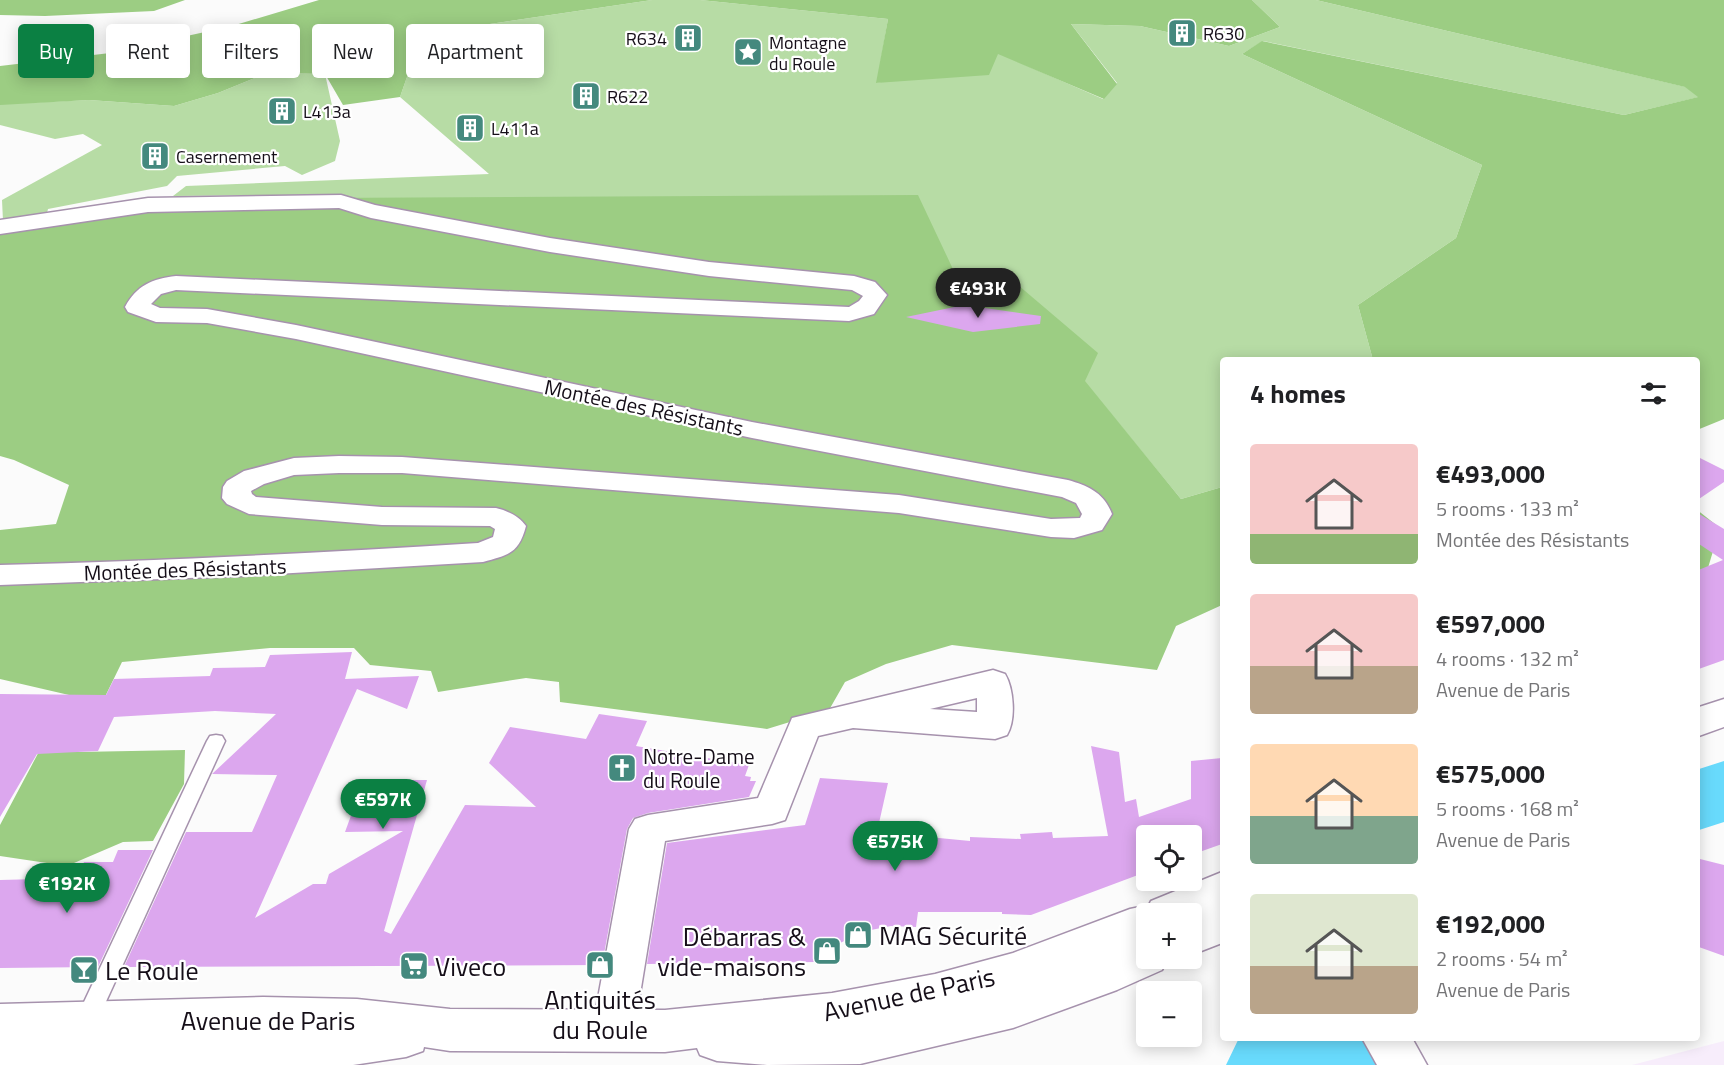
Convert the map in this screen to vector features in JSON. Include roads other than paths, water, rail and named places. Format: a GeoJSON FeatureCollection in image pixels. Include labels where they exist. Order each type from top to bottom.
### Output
{"type":"FeatureCollection","features":[{"type":"Feature","properties":{"kind":"main road"},"geometry":{"type":"LineString","coordinates":[[1700,721],[1724,712]]}},
{"type":"Feature","properties":{"kind":"main road"},"geometry":{"type":"LineString","coordinates":[[1191,903],[1220,890]]}},
{"type":"Feature","properties":{"kind":"main road"},"geometry":{"type":"LineString","coordinates":[[1202,933],[1220,925]]}},
{"type":"Feature","properties":{"kind":"main road","name":"Avenue de Paris"},"geometry":{"type":"LineString","coordinates":[[0,1024],[263,1017],[357,1019],[450,1030],[664,1032],[832,1013],[935,994],[1017,971],[1136,926]]}},
{"type":"Feature","properties":{"kind":"main road","name":"Avenue de Paris"},"geometry":{"type":"LineString","coordinates":[[664,1032],[712,1040],[802,1047],[860,1043],[1013,1008],[1136,961]]}},
{"type":"Feature","properties":{"kind":"main road","name":"Avenue de Paris"},"geometry":{"type":"LineString","coordinates":[[0,1061],[222,1058],[295,1053],[450,1030]]}},
{"type":"Feature","properties":{"kind":"main road"},"geometry":{"type":"LineString","coordinates":[[1388,1041],[1403,1065]]}},
{"type":"Feature","properties":{"kind":"street","name":"Montée des Résistants"},"geometry":{"type":"LineString","coordinates":[[0,227],[158,204],[341,201],[370,211],[550,245],[709,268],[854,283],[867,287],[875,295],[872,303],[865,310],[849,314],[176,284],[149,290],[141,298],[137,307],[156,315],[207,316],[296,332],[752,430],[1068,489],[1087,495],[1095,504],[1097,514],[1091,524],[1074,529],[1051,528],[887,503],[402,465],[325,465],[266,472],[251,477],[237,487],[237,498],[249,505],[381,516],[496,517],[512,526],[507,542],[483,552],[289,566],[134,573],[0,575]]}},
{"type":"Feature","properties":{"kind":"street"},"geometry":{"type":"LineString","coordinates":[[613,1031],[648,829],[772,810],[804,727],[856,716]]}},
{"type":"Feature","properties":{"kind":"lane"},"geometry":{"type":"LineString","coordinates":[[86,1022],[216,741]]}},
{"type":"Feature","properties":{"kind":"waterway"},"geometry":{"type":"LineString","coordinates":[[1700,801],[1724,788]]}},
{"type":"Feature","properties":{"kind":"waterway"},"geometry":{"type":"LineString","coordinates":[[1270,1065],[1358,1041]]}},
{"type":"Feature","properties":{"kind":"place","name":"R630"},"geometry":{"type":"Point","coordinates":[1182,33]}},
{"type":"Feature","properties":{"kind":"place","name":"R634"},"geometry":{"type":"Point","coordinates":[688,38]}},
{"type":"Feature","properties":{"kind":"place","name":"Montagne du Roule"},"geometry":{"type":"Point","coordinates":[748,52]}},
{"type":"Feature","properties":{"kind":"place","name":"R622"},"geometry":{"type":"Point","coordinates":[586,96]}},
{"type":"Feature","properties":{"kind":"place","name":"L413a"},"geometry":{"type":"Point","coordinates":[282,111]}},
{"type":"Feature","properties":{"kind":"place","name":"L411a"},"geometry":{"type":"Point","coordinates":[470,128]}},
{"type":"Feature","properties":{"kind":"place","name":"Casernement"},"geometry":{"type":"Point","coordinates":[155,156]}},
{"type":"Feature","properties":{"kind":"place","name":"Notre-Dame du Roule"},"geometry":{"type":"Point","coordinates":[622,768]}},
{"type":"Feature","properties":{"kind":"place","name":"MAG Sécurité"},"geometry":{"type":"Point","coordinates":[858,935]}},
{"type":"Feature","properties":{"kind":"place","name":"Débarras & vide-maisons"},"geometry":{"type":"Point","coordinates":[827,951]}},
{"type":"Feature","properties":{"kind":"place","name":"Antiquités du Roule"},"geometry":{"type":"Point","coordinates":[600,965]}},
{"type":"Feature","properties":{"kind":"place","name":"Viveco"},"geometry":{"type":"Point","coordinates":[414,966]}},
{"type":"Feature","properties":{"kind":"place","name":"Le Roule"},"geometry":{"type":"Point","coordinates":[84,970]}}]}
